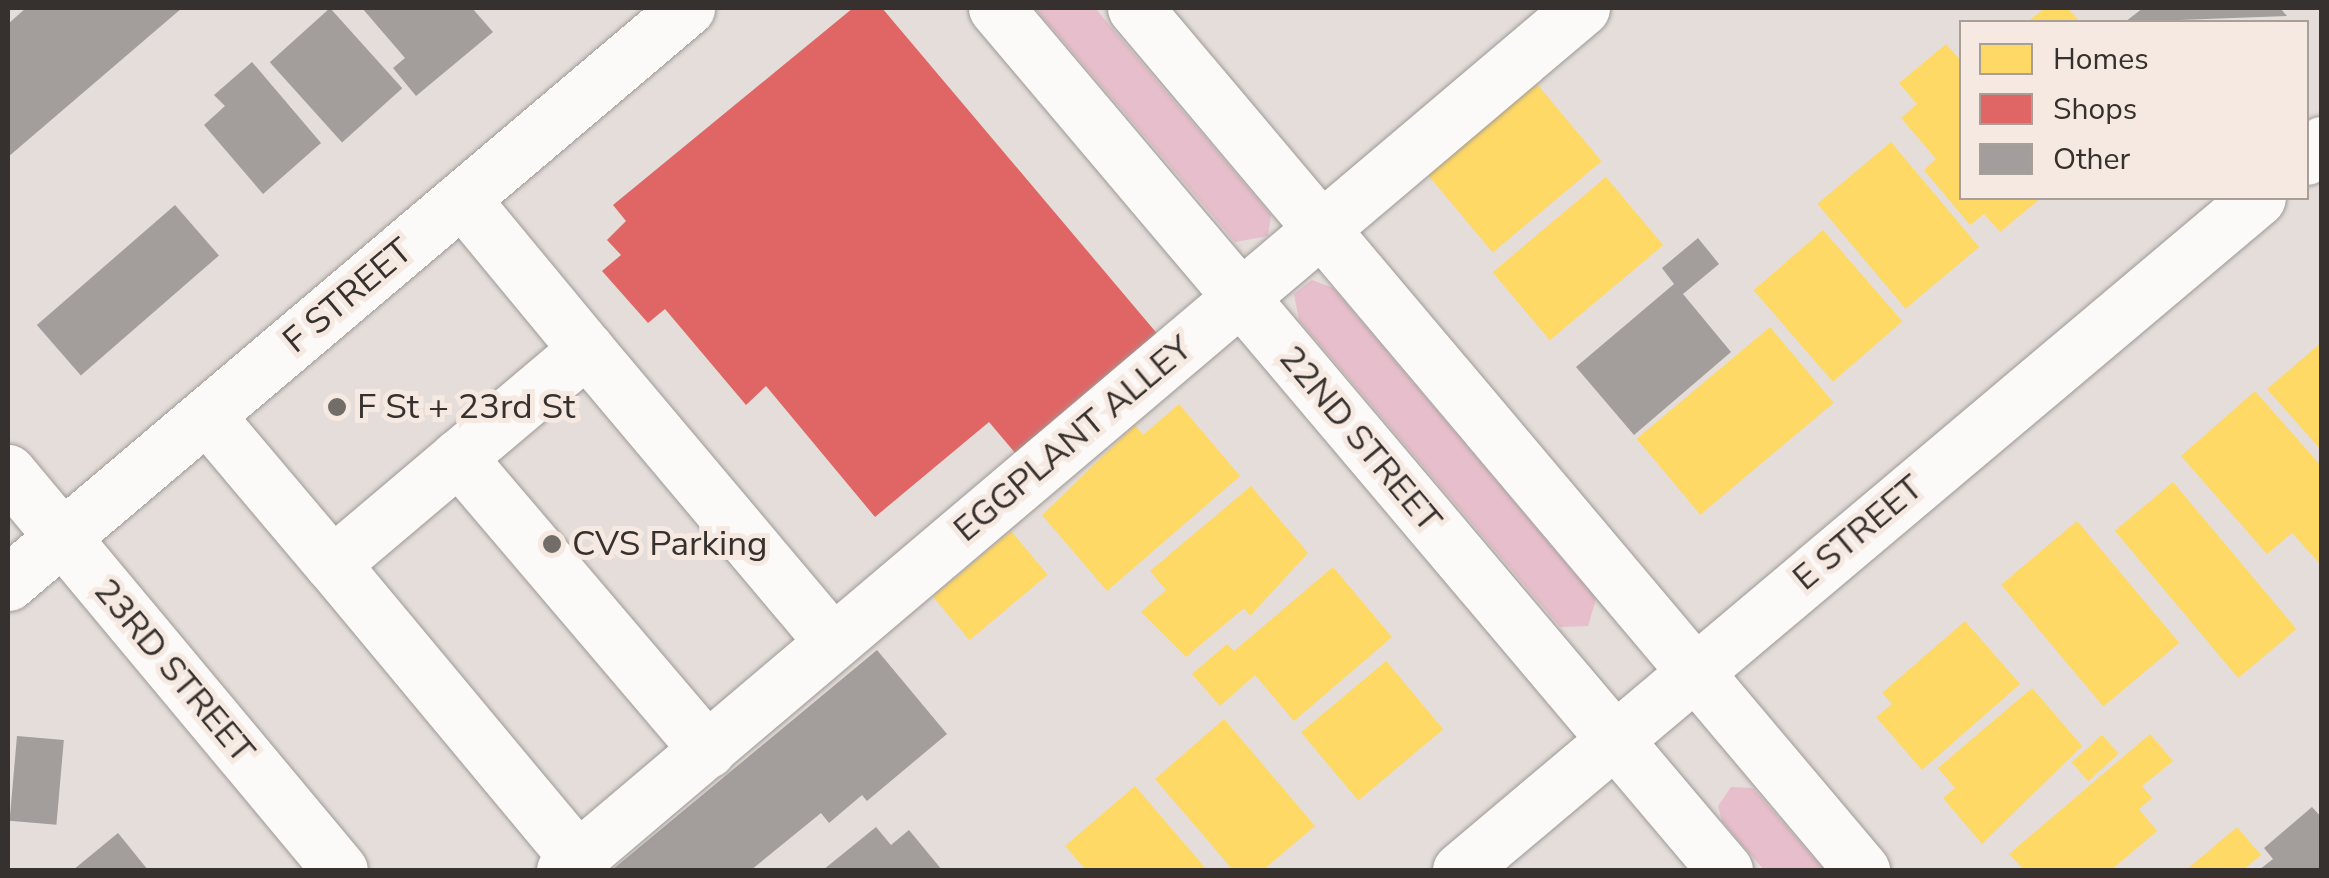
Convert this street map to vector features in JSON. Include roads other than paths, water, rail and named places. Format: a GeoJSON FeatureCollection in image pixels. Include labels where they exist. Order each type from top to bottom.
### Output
{"type":"FeatureCollection","features":[{"type":"Feature","properties":{"kind":"street","name":"F STREET"},"geometry":{"type":"LineString","coordinates":[[8,582],[687,8]]}},
{"type":"Feature","properties":{"kind":"street","name":"22ND STREET"},"geometry":{"type":"LineString","coordinates":[[996,8],[1724,870]]}},
{"type":"Feature","properties":{"kind":"street"},"geometry":{"type":"LineString","coordinates":[[1135,8],[1862,870]]}},
{"type":"Feature","properties":{"kind":"street","name":"EGGPLANT ALLEY"},"geometry":{"type":"LineString","coordinates":[[571,865],[1582,8]]}},
{"type":"Feature","properties":{"kind":"street"},"geometry":{"type":"LineString","coordinates":[[462,198],[834,642]]}},
{"type":"Feature","properties":{"kind":"street","name":"E STREET"},"geometry":{"type":"LineString","coordinates":[[1460,870],[2256,200]]}},
{"type":"Feature","properties":{"kind":"street"},"geometry":{"type":"LineString","coordinates":[[332,564],[586,349]]}},
{"type":"Feature","properties":{"kind":"street"},"geometry":{"type":"LineString","coordinates":[[208,416],[332,564],[571,865]]}},
{"type":"Feature","properties":{"kind":"street"},"geometry":{"type":"LineString","coordinates":[[458,457],[707,750]]}},
{"type":"Feature","properties":{"kind":"street","name":"23RD STREET"},"geometry":{"type":"LineString","coordinates":[[8,472],[340,870]]}},
{"type":"Feature","properties":{"kind":"place","name":"F St + 23rd St"},"geometry":{"type":"Point","coordinates":[337,407]}},
{"type":"Feature","properties":{"kind":"place","name":"CVS Parking"},"geometry":{"type":"Point","coordinates":[552,544]}}]}
